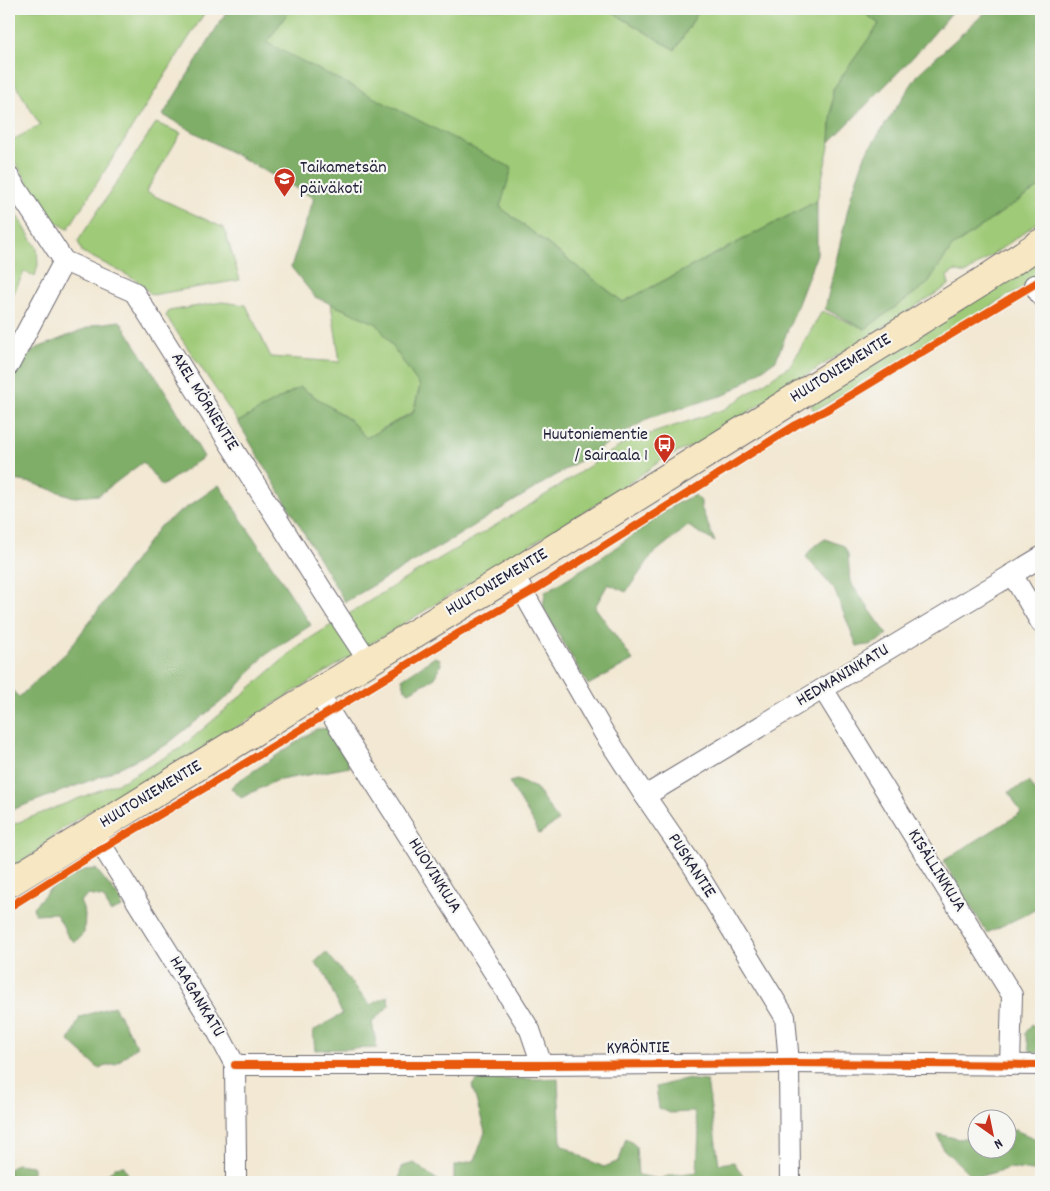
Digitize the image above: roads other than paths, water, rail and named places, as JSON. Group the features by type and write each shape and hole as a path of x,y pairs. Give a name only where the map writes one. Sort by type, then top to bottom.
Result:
{"main road":[{"name":"HUUTONIEMENTIE","path":"983,280 1041,230"},
{"name":"HUUTONIEMENTIE","path":"9,883 513,574 1041,243"}],"street":[{"path":"9,177 64,261 9,364"},
{"name":"AXEL MÖRNENTIE","path":"64,261 134,292 369,662"},
{"name":"HEDMANINKATU","path":"645,796 1041,556"},
{"name":"PUSKANTIE","path":"513,574 604,733 692,866 785,1017 789,1062 790,1182"},
{"path":"1012,574 1041,623"},
{"name":"KISÄLLINKUJA","path":"823,688 1012,995 1010,1065"},
{"name":"HUOVINKUJA","path":"318,692 530,1030 542,1065"},
{"name":"HAAGANKATU","path":"92,831 216,1029 235,1065 236,1182"},
{"name":"KYRÖNTIE","path":"235,1065 542,1065 789,1062 1041,1065"}],"place":[{"name":"Taikametsän päiväkoti","path":"284,197"},
{"name":"Huutoniementie / Sairaala 1","path":"664,464"}]}
